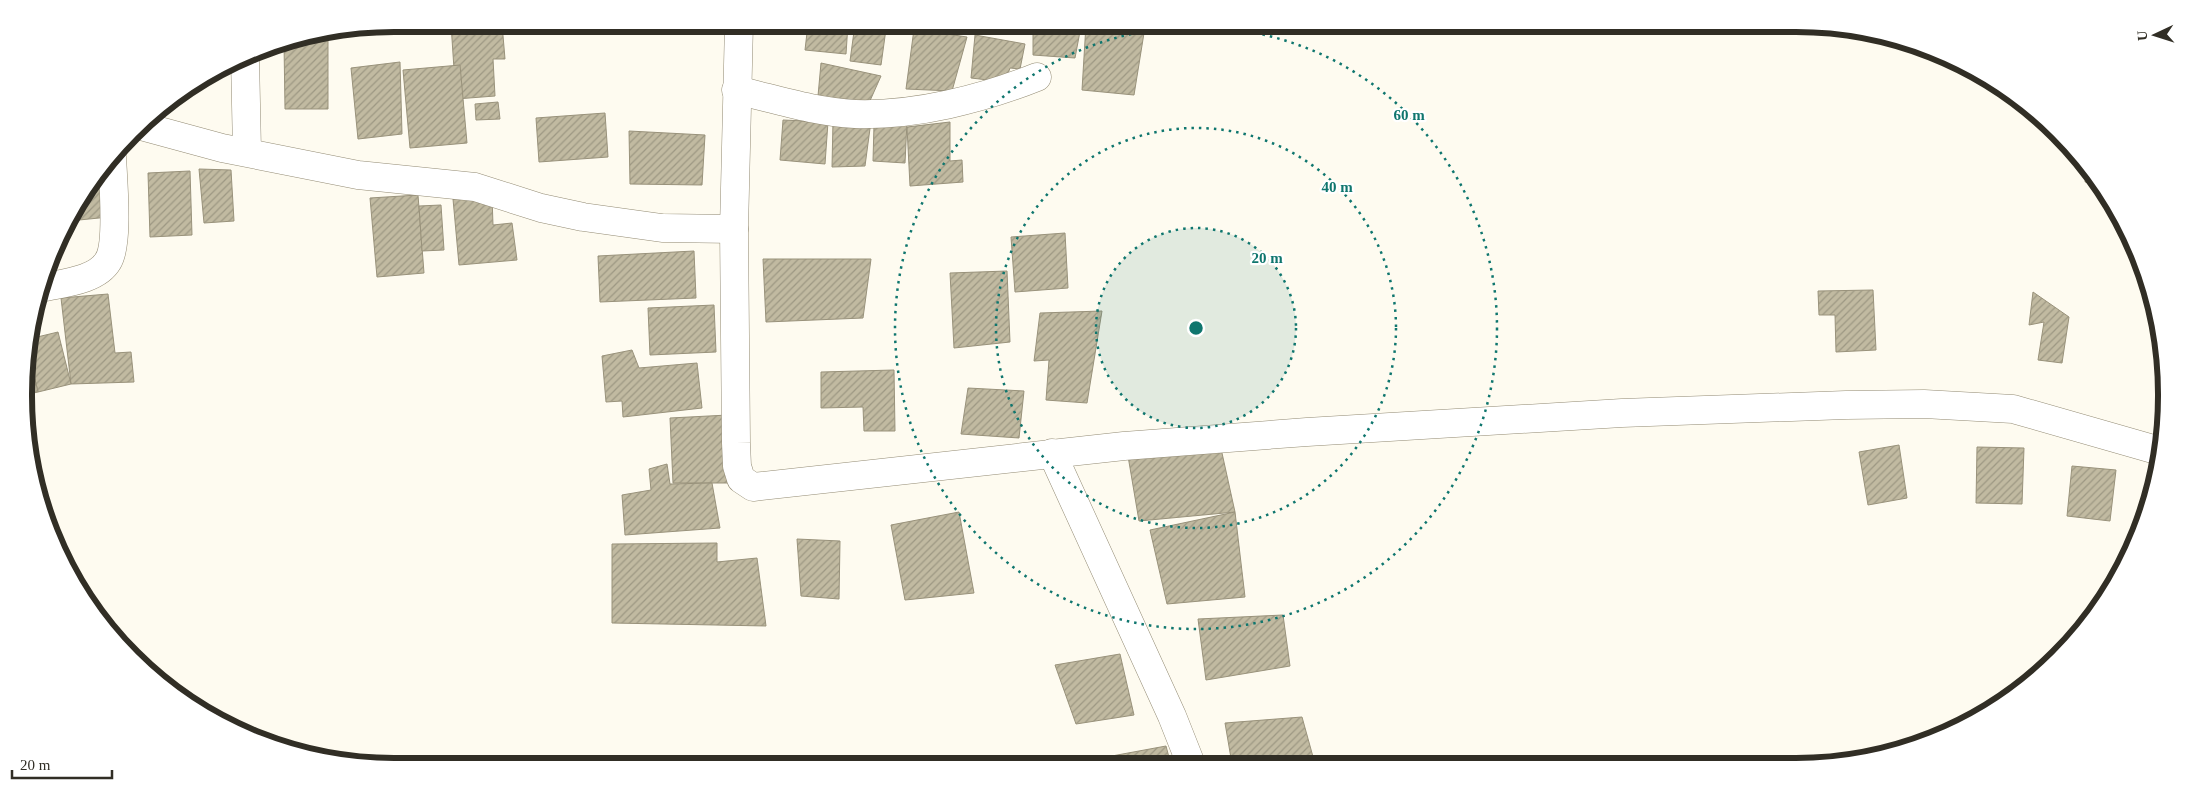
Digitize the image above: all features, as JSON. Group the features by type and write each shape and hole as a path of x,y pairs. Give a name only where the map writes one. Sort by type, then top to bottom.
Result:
{"street":[{"path":"739,32 734,229 736,443 737,466 741,479 744,483 753,487 1052,454 1307,432 1622,413 1917,404 2013,408 2153,448"},
{"path":"245,65 247,151"},
{"path":"736,90 830,111 871,113 915,109 961,101 1011,87 1037,77"},
{"path":"150,128 222,148 247,151 367,176 476,187 541,208 583,217 662,228 734,229"},
{"path":"50,286 94,273 108,261 113,243 112,168"},
{"path":"1052,454 1172,716 1189,758"}],"building":[{"path":"452,32 503,32 505,59 493,59 495,96 456,99"},
{"path":"807,32 847,32 846,54 805,50"},
{"path":"854,32 886,32 881,65 850,61"},
{"path":"914,32 934,32 967,37 952,91 906,89"},
{"path":"1033,32 1080,32 1075,58 1033,55"},
{"path":"1086,32 1144,33 1134,95 1082,90"},
{"path":"975,35 1025,44 1020,69 1010,68 1005,82 971,78"},
{"path":"328,38 328,109 285,109 284,50"},
{"path":"400,62 402,134 358,139 351,68"},
{"path":"821,63 881,76 869,103 818,96"},
{"path":"460,65 467,143 410,148 403,70"},
{"path":"498,102 500,119 476,120 475,104"},
{"path":"605,113 608,157 539,162 536,118"},
{"path":"783,120 828,122 825,164 780,160"},
{"path":"833,121 871,121 865,166 832,167"},
{"path":"907,122 905,163 873,161 874,125"},
{"path":"950,122 950,161 962,160 963,182 910,186 907,127"},
{"path":"629,131 705,135 702,185 630,184"},
{"path":"199,169 231,170 234,221 204,223"},
{"path":"190,171 192,235 150,237 148,173"},
{"path":"102,181 109,217 78,220"},
{"path":"418,195 424,273 377,277 370,198"},
{"path":"492,197 493,225 512,223 517,260 459,265 453,199"},
{"path":"441,205 444,250 422,251 419,206"},
{"path":"1065,233 1068,288 1015,292 1011,237"},
{"path":"694,251 696,298 600,302 598,256"},
{"path":"763,259 871,259 863,318 766,322"},
{"path":"1007,271 1010,342 954,348 950,273"},
{"path":"1873,290 1876,350 1836,352 1835,315 1819,315 1818,291"},
{"path":"2033,292 2069,317 2062,363 2038,360 2044,322 2029,325"},
{"path":"108,294 115,353 131,352 134,382 71,384 61,298"},
{"path":"714,305 716,352 650,355 648,308"},
{"path":"1102,311 1087,403 1046,400 1049,360 1034,361 1040,313"},
{"path":"58,332 71,384 38,392 33,371 37,337"},
{"path":"632,350 639,368 697,363 702,408 623,417 622,401 606,402 602,356"},
{"path":"894,370 895,431 864,431 863,407 821,408 821,372"},
{"path":"33,371 38,392 32,393"},
{"path":"968,388 1024,391 1019,438 961,434"},
{"path":"728,415 728,483 673,483 670,418"},
{"path":"1220,444 1235,512 1139,521 1128,456"},
{"path":"1899,445 1907,498 1868,505 1859,452"},
{"path":"1977,447 2024,448 2022,504 1976,503"},
{"path":"667,464 670,484 712,483 720,528 625,535 622,495 651,490 649,469"},
{"path":"2072,466 2116,470 2110,521 2067,516"},
{"path":"959,512 974,593 905,600 891,525"},
{"path":"1235,512 1245,597 1167,604 1150,530"},
{"path":"797,539 840,541 839,599 801,596"},
{"path":"717,543 717,562 757,558 766,626 612,623 612,544"},
{"path":"1283,615 1290,666 1206,680 1198,619"},
{"path":"1120,654 1134,715 1076,724 1055,665"},
{"path":"1302,717 1313,758 1231,758 1225,723"},
{"path":"1166,746 1169,758 1101,758"}]}
